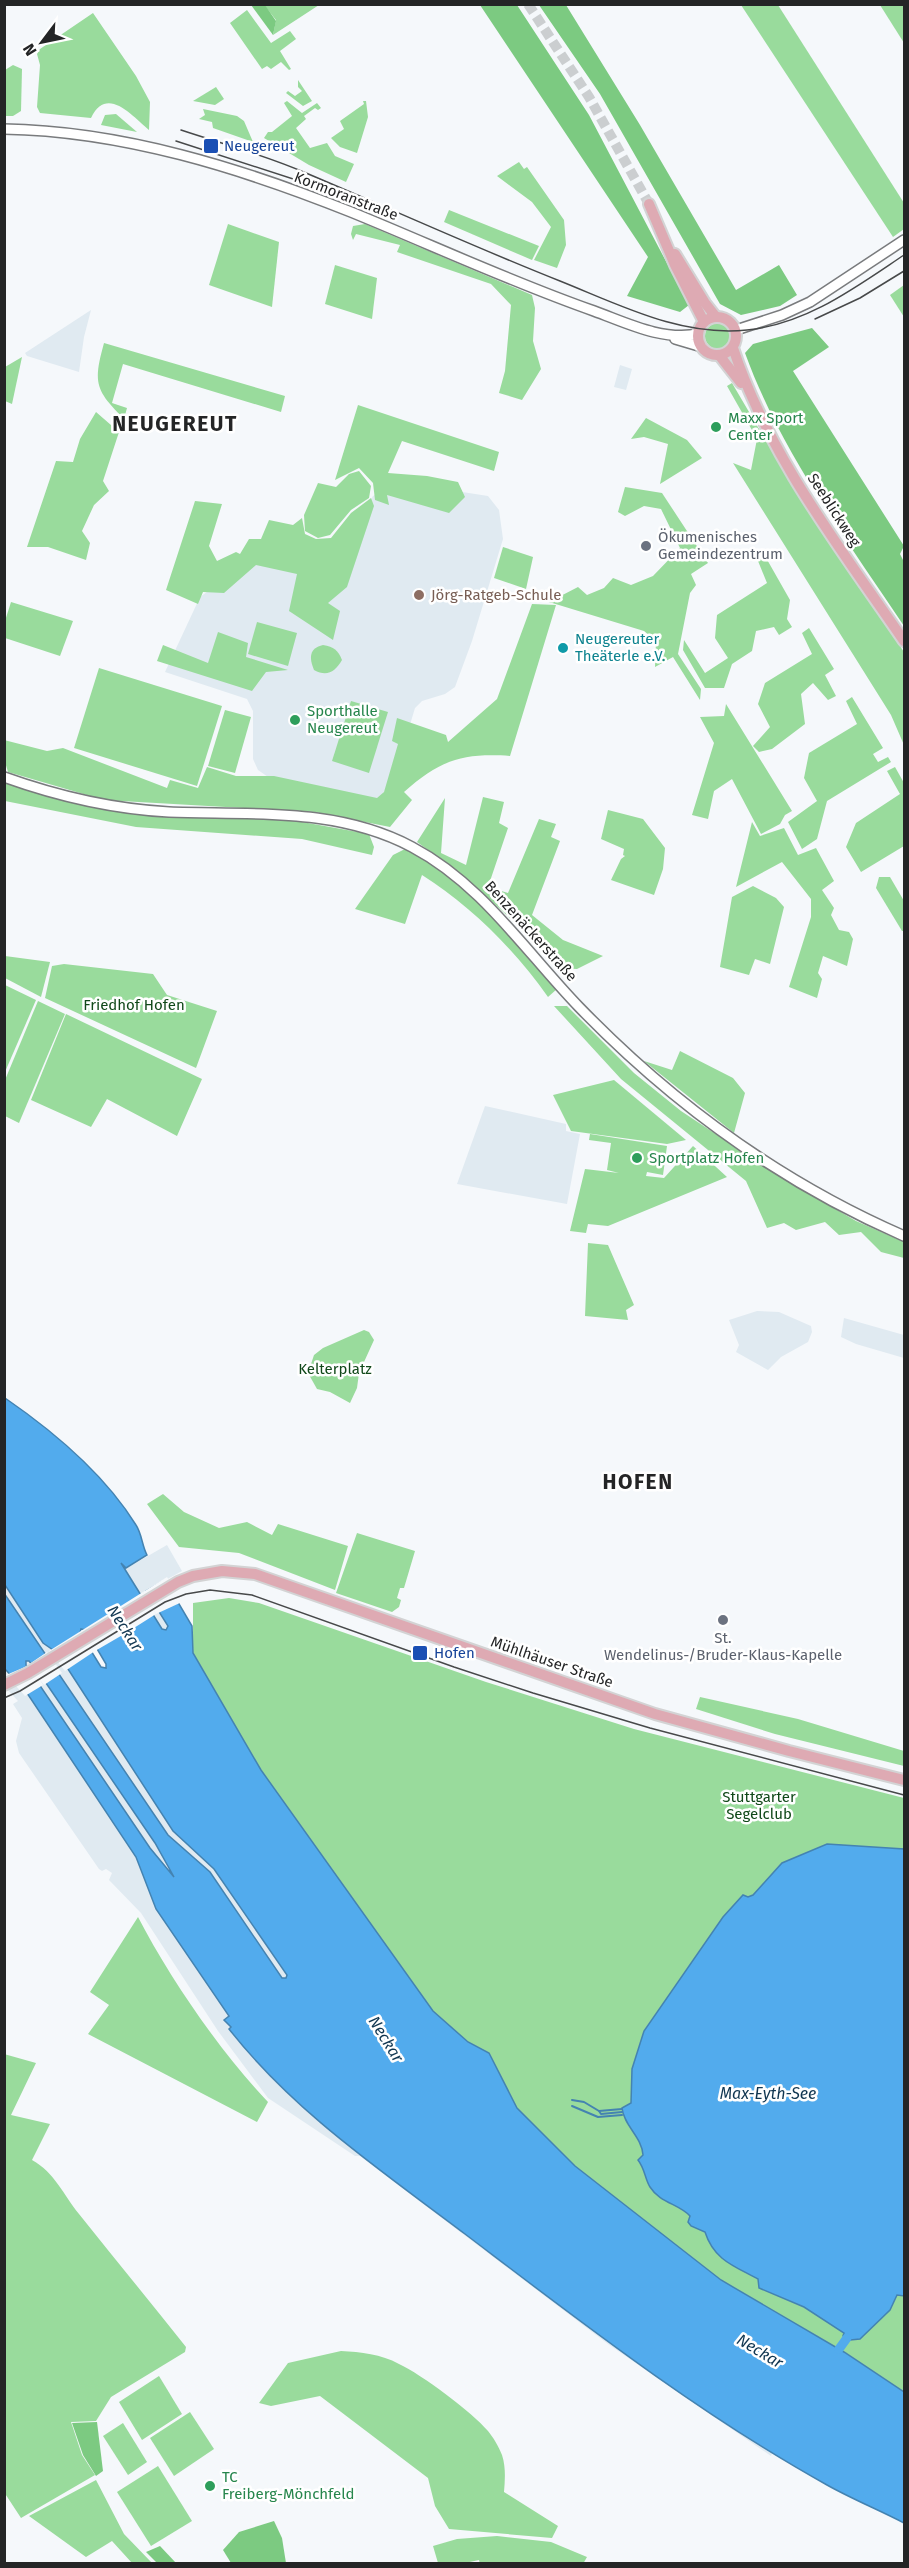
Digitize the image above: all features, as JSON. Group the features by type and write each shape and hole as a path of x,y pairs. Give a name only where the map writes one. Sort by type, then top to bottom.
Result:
{"main road":[{"path":"649,204 675,265 704,322"},
{"path":"667,242 716,316"},
{"path":"716,316 731,322 736,330 737,337 733,348 719,355 712,355 702,347 698,334 704,322 716,316"},
{"name":"Seeblickweg","path":"733,348 747,390"},
{"name":"Seeblickweg","path":"719,355 747,390 816,512 904,641"},
{"name":"Mühlhäuser Straße","path":"6,1683 28,1673 159,1592 193,1576 222,1571 255,1574 655,1714 904,1780"}],"street":[{"name":"Kormoranstraße","path":"4,129 97,137 169,152 227,168 332,205 574,304 702,347"},
{"path":"736,330 782,315 810,302 904,240"},
{"name":"Kormoranstraße","path":"665,335 683,337 698,334"},
{"name":"Benzenäckerstraße","path":"4,777 47,792 102,804 166,812 299,816 330,820 374,830 411,846 442,865 487,902 580,1008 656,1081 702,1119 758,1158 810,1190 854,1214 904,1236"}],"shaded area":[{"path":"91,310 79,372 27,356 25,353"},
{"path":"620,365 632,369 626,390 614,387"},
{"path":"398,482 488,496 499,510 503,539 472,641 455,687 445,694 422,701 415,708 394,778 376,803 284,788 258,770 253,759 253,711 247,699 165,672 200,597 260,553 345,554 365,508 373,496"},
{"path":"485,1106 566,1124 566,1131 580,1134 567,1204 457,1184"},
{"path":"757,1311 779,1312 811,1326 812,1332 808,1342 781,1357 768,1370 736,1352 739,1345 729,1320"},
{"path":"844,1318 904,1335 904,1358 856,1344 841,1337"},
{"path":"167,1545 182,1571 146,1591 168,1626 167,1630 162,1629 121,1563 127,1568"},
{"path":"4,1585 43,1643 53,1650 68,1669 173,1831 214,1869 287,1975 786,2409 771,2456 608,2344 360,2156 355,2156 268,2098 218,2031 141,1913 109,1880 112,1873 106,1869 102,1871 99,1869 19,1753 16,1741 22,1718 13,1704 18,1701 5,1687"}],"green space":[{"path":"251,5 265,5 276,21 273,35"},
{"path":"261,5 319,5 273,35 276,20 265,6"},
{"path":"480,5 517,5 589,115 689,305 680,312 627,296 648,257"},
{"path":"539,5 566,5 640,125 736,290 779,265 797,295 780,306 741,315 720,304 600,94"},
{"path":"741,5 778,5 904,203 904,229 893,237"},
{"path":"880,5 904,5 904,43"},
{"path":"247,10 271,43 290,31 296,39 280,51 291,69 289,70 281,62 271,69 267,66 262,69 230,23"},
{"path":"93,13 136,76 150,102 149,130 120,106 112,104 104,104 97,108 91,118 40,113 37,107 40,65 37,54 40,49"},
{"path":"13,65 22,69 21,111 13,116 5,116 5,70"},
{"path":"298,80 312,101 303,106 286,93 288,91 295,96 302,91 298,87"},
{"path":"216,87 224,99 215,105 193,101"},
{"path":"287,101 302,113 317,103 321,108 318,110 315,108 304,116 306,119 296,128 310,148 327,143 335,156 354,164 346,182 309,165 264,138 268,132 272,132 292,116 284,103"},
{"path":"363,101 366,101 368,117 357,153 340,147 331,138 344,129 340,121 364,104"},
{"path":"203,109 237,116 244,121 253,142 213,128 212,122 199,119 205,115"},
{"path":"116,114 137,132 101,125 105,115"},
{"path":"519,162 524,169 527,167 564,220 566,245 557,268 534,260 551,227 532,202 497,176"},
{"path":"449,210 539,246 532,260 444,222"},
{"path":"228,224 279,242 272,307 209,285"},
{"path":"365,224 532,295 535,308 533,341 541,369 522,400 499,393 505,371 511,305 491,284 397,252 400,245 356,234 353,240 351,234 353,226"},
{"path":"335,265 377,278 372,319 325,304"},
{"path":"904,285 904,317 890,295"},
{"path":"718,323 728,326 731,336 728,346 718,349 708,346 705,336 708,326"},
{"path":"812,328 829,347 793,371 904,546 900,554 904,562 904,626 796,460 760,390 745,353 753,344"},
{"path":"104,343 285,396 281,412 123,364 112,403 127,408 124,419 107,401 99,385 98,368"},
{"path":"22,357 12,404 5,401 5,367"},
{"path":"732,383 793,487 904,652 904,745 891,715 733,463 751,470 757,439 727,386"},
{"path":"358,405 499,452 494,471 402,441 388,473 427,476 458,482 465,497 449,513 387,495 389,505 375,500 373,483 359,468 335,480"},
{"path":"96,412 119,432 103,481 109,491 94,505 82,531 90,543 86,560 48,547 27,547 56,461 73,462 80,439"},
{"path":"646,418 687,440 702,458 660,484 668,444 644,437 631,439"},
{"path":"359,471 371,486 369,498 351,510 330,535 318,538 305,531 304,515 318,483 336,487 349,474"},
{"path":"625,487 662,493 708,563 691,574 696,585 690,593 678,654 701,689 700,700 673,657 655,667 656,641 644,631 549,602 578,587 587,595 604,588 613,578 631,585 653,576 680,548 661,509 644,506 625,516 618,512"},
{"path":"371,498 374,506 347,587 328,603 340,611 333,640 289,611 297,574 256,565 224,593 203,592 198,604 166,590 195,501 222,504 209,546 217,561 236,552 240,554 249,539 261,539 269,520 293,525 302,518 305,534 316,539 331,538 351,513"},
{"path":"503,547 533,557 526,589 494,578"},
{"path":"765,556 790,600 787,619 792,627 779,635 774,627 756,631 752,651 732,664 724,688 705,688 683,650 684,640 705,673 728,658 715,638 717,615 767,583 758,561"},
{"path":"11,602 73,621 60,656 5,638 5,621"},
{"path":"532,604 556,605 510,756 465,758 452,761 429,772 404,792 412,800 390,827 315,812 104,800 8,772 4,740 47,751 63,748 167,788 170,780 198,788 207,767 236,776 274,776 377,798 384,792 398,744 392,741 397,718 446,735 448,742 497,699"},
{"path":"257,622 297,633 288,666 248,654"},
{"path":"809,628 834,669 825,675 836,696 828,700 813,683 801,694 805,724 772,749 759,752 753,746 770,727 758,704 765,683 812,654 802,633"},
{"path":"218,632 248,643 246,657 288,670 266,672 252,691 157,661 163,645 208,663"},
{"path":"323,645 335,650 342,660 336,668 327,673 314,670 311,661 311,654 315,648"},
{"path":"99,668 222,706 197,786 74,748"},
{"path":"852,697 883,748 873,754 878,762 888,757 891,762 827,801 817,839 802,849 788,822 817,801 804,778 809,753 857,724 846,701"},
{"path":"351,701 388,712 369,773 332,761"},
{"path":"726,704 792,811 785,815 780,824 761,834 732,779 714,791 708,819 692,815 714,743 700,717 724,716"},
{"path":"225,710 251,717 235,773 208,766"},
{"path":"895,767 904,783 904,846 861,872 846,847 856,823 900,794 887,771"},
{"path":"4,781 106,809 155,814 280,818 369,834 374,847 372,855 302,839 136,827 5,801"},
{"path":"483,797 504,802 499,823 508,828 488,887 508,893 539,819 556,824 551,837 560,841 532,915 563,940 603,956 577,969 557,968 491,900 417,842 445,798 441,853 466,865"},
{"path":"608,810 643,819 665,848 663,869 654,895 611,880 621,859 625,856 623,855 624,849 601,839"},
{"path":"752,822 760,836 784,828 798,855 816,848 834,881 822,890 834,908 831,915 839,930 849,932 853,939 847,966 823,956 818,973 822,979 817,998 789,987 811,917 811,899 782,862 736,887"},
{"path":"405,849 439,866 487,906 557,989 548,997 521,962 491,930 457,900 422,875 405,924 355,909 393,855"},
{"path":"879,877 890,877 904,901 904,931 876,888"},
{"path":"753,886 776,898 784,907 770,964 755,959 749,975 720,967 732,897"},
{"path":"5,956 50,962 41,997 5,978"},
{"name":"Friedhof Hofen","path":"64,964 153,974 167,995 217,1011 196,1068 45,998 52,966"},
{"path":"5,985 36,1000 4,1072"},
{"path":"38,1001 65,1014 19,1123 5,1116 5,1080"},
{"path":"554,1006 567,1006 634,1073 681,1111 779,1176 856,1221 904,1242 904,1258 881,1252 861,1232 839,1235 825,1222 796,1230 784,1223 767,1228 746,1181 621,1079"},
{"path":"66,1014 202,1079 177,1136 107,1099 91,1127 31,1100"},
{"path":"680,1051 733,1078 745,1093 734,1133 644,1061 672,1070"},
{"path":"614,1080 686,1140 667,1144 571,1131 553,1095"},
{"path":"590,1134 667,1146 663,1175 647,1172 646,1176 664,1178 693,1146 727,1177 608,1226 588,1224 586,1233 570,1231 585,1169 619,1173 607,1170 611,1143 589,1140"},
{"path":"588,1243 608,1245 634,1305 626,1310 628,1320 585,1316"},
{"name":"Kelterplatz","path":"364,1330 369,1332 374,1340 359,1373 357,1388 350,1403 330,1392 317,1389 308,1373 314,1355 323,1348"},
{"path":"163,1494 184,1512 219,1528 247,1522 272,1535 278,1524 348,1546 335,1590 239,1553 179,1547 147,1504"},
{"path":"357,1533 415,1551 404,1588 400,1588 397,1598 401,1600 399,1607 392,1612 336,1593"},
{"name":"Stuttgarter Segelclub","path":"229,1598 259,1603 486,1682 634,1729 904,1798 904,2392 844,2352 721,2280 575,2166 517,2108 489,2053 468,2042 433,2011 261,1770 193,1653 193,1603"},
{"path":"700,1697 798,1719 904,1751 904,1766 775,1734 696,1709"},
{"path":"138,1917 197,2014 232,2061 268,2102 257,2122 88,2034 109,2005 90,1992"},
{"path":"4,2054 36,2063 11,2115 50,2124 32,2160 53,2178 79,2214 186,2347 185,2352 111,2397 96,2421 71,2422 82,2455 95,2475 21,2518 4,2492"},
{"path":"341,2351 371,2354 409,2369 471,2414 488,2431 501,2452 505,2469 504,2492 558,2526 552,2538 449,2529 435,2506 428,2478 320,2396 271,2406 259,2403 288,2363"},
{"path":"159,2376 182,2414 142,2440 119,2402"},
{"path":"190,2412 214,2449 174,2476 150,2438"},
{"path":"97,2422 103,2471 96,2476 83,2455 72,2423"},
{"path":"123,2423 147,2462 128,2475 103,2436"},
{"path":"158,2466 192,2521 151,2546 117,2492"},
{"path":"96,2480 124,2534 152,2563 132,2563 112,2541 86,2557 29,2516"},
{"path":"274,2521 282,2538 286,2563 231,2563 223,2550 239,2532"},
{"path":"497,2536 551,2542 587,2557 583,2564 480,2564 479,2560 465,2563 438,2563 433,2546 457,2539"},
{"path":"160,2546 176,2563 157,2563 146,2552"}],"water":[{"name":"Neckar","path":"5,1398 77,1455 123,1507 138,1529 147,1555 126,1568 121,1563 162,1629 166,1630 168,1626 146,1591 165,1580 192,1626 193,1653 261,1770 433,2011 468,2042 489,2053 517,2108 575,2166 721,2280 844,2352 904,2392 904,2523 836,2490 779,2457 642,2366 340,2139 310,2114 254,2059 229,2029 231,2027 224,2020 229,2016 156,1909 136,1857 27,1693 5,1669 4,1593 168,1835 210,1872 282,1978 286,1978 287,1975 214,1869 173,1831 68,1669 53,1650 43,1643 5,1585","holes":["117,1612 138,1645 137,1650 132,1649 111,1615","81,1629 86,1630 106,1664 106,1668 101,1667 80,1633","26,1661 29,1661 46,1683 155,1843 174,1877 150,1848 26,1665"]},
{"name":"Max-Eyth-See","path":"827,1844 904,1849 904,2296 897,2295 890,2310 860,2339 850,2340 843,2336 844,2333 804,2307 759,2288 758,2279 719,2256 705,2232 691,2226 688,2222 690,2216 686,2212 654,2192 638,2160 643,2155 642,2149 622,2108 631,2103 632,2069 644,2031 723,1917 743,1895 748,1897 753,1895 782,1863"}],"pier":[{"path":"167,1577 182,1602 156,1614 143,1592"},
{"path":"143,1592 156,1614 65,1671 49,1651"},
{"path":"47,1652 62,1673 44,1685 40,1680 43,1685 25,1696 6,1675 25,1667"}],"waterway":[{"path":"572,2100 584,2102 599,2111 622,2109"},
{"path":"572,2106 598,2117 622,2115"},
{"path":"599,2111 601,2114 622,2112"},
{"path":"839,2349 847,2338"}],"tunnel":[{"path":"528,4 589,97 649,204"}],"tram line":[{"path":"181,130 291,167 628,309 698,329 747,330 790,320 830,302 904,255"},
{"path":"176,141 324,189"},
{"path":"815,319 860,298 904,271"},
{"path":"4,1698 20,1691 165,1602 186,1594 210,1590 252,1595 454,1667 650,1728 904,1795"}],"place":[{"name":"Neugereut","path":"211,146"},
{"name":"Maxx Sport Center","path":"716,427"},
{"name":"Ökumenisches Gemeindezentrum","path":"646,546"},
{"name":"Jörg-Ratgeb-Schule","path":"419,595"},
{"name":"Neugereuter Theäterle e.V.","path":"563,648"},
{"name":"Sporthalle Neugereut","path":"295,720"},
{"name":"Sportplatz Hofen","path":"637,1158"},
{"name":"St. Wendelinus-/Bruder-Klaus-Kapelle","path":"723,1620"},
{"name":"Hofen","path":"420,1653"},
{"name":"TC Freiberg-Mönchfeld","path":"210,2486"}],"district":[{"name":"NEUGEREUT","path":"175,424"},
{"name":"HOFEN","path":"638,1482"}]}
